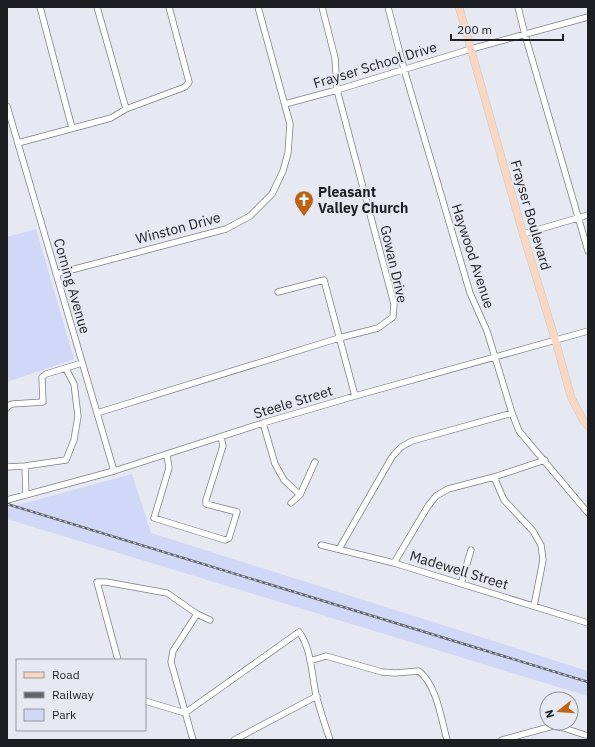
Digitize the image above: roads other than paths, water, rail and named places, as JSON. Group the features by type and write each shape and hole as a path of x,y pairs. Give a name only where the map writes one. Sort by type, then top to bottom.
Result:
{"main road":[{"name":"Frayser Boulevard","path":"459,7 571,397 582,420 588,426"}],"street":[{"path":"40,7 72,128"},
{"path":"97,7 126,109"},
{"path":"18,143 111,118 126,109 185,87 190,82 170,7"},
{"name":"Winston Drive","path":"56,274 226,229 250,216 272,194 284,172 288,153 290,124 258,7"},
{"name":"Gowan Drive","path":"97,413 339,338 378,328 393,317 394,304 337,90 335,58 322,7"},
{"name":"Haywood Avenue","path":"388,7 404,69 470,293 487,330 512,413 519,431 545,460 588,513"},
{"path":"518,7 588,251"},
{"name":"Frayser School Drive","path":"285,104 337,90 471,49 588,17"},
{"name":"Corning Avenue","path":"7,106 114,472"},
{"path":"523,234 588,215"},
{"path":"278,292 324,280 355,396"},
{"name":"Steele Street","path":"7,500 114,472 263,423 588,331"},
{"path":"7,408 12,404 42,402 42,377 46,374 82,364"},
{"path":"7,467 66,460 74,440 78,416 74,384 66,369"},
{"path":"339,549 392,457 401,447 412,441 512,413"},
{"path":"263,423 275,464 284,480 300,495"},
{"path":"167,454 169,468 154,518 224,540 229,538 237,512 206,504 223,446 221,437"},
{"path":"394,563 428,506 436,496 448,489 494,477 545,460"},
{"path":"292,503 300,495 315,462"},
{"path":"25,466 26,495"},
{"path":"494,477 504,500 533,531 541,545 543,560 534,606"},
{"name":"Madewell Street","path":"322,545 394,563 588,622"},
{"path":"461,584 471,550"},
{"path":"118,659 97,582 106,582 167,593 197,614 210,620"},
{"path":"192,740 171,662 173,651 197,614"},
{"path":"185,713 299,632 304,638 310,661 316,696 330,740"},
{"path":"310,661 326,656 382,672 395,673 419,671 426,676 432,686 447,740"},
{"path":"234,740 316,696"},
{"path":"146,701 185,713"},
{"path":"502,740 553,726 588,736"},
{"path":"532,733 534,740"}],"railway":[{"path":"7,504 588,682"}],"place":[{"name":"Pleasant Valley Church","path":"304,217"}]}
